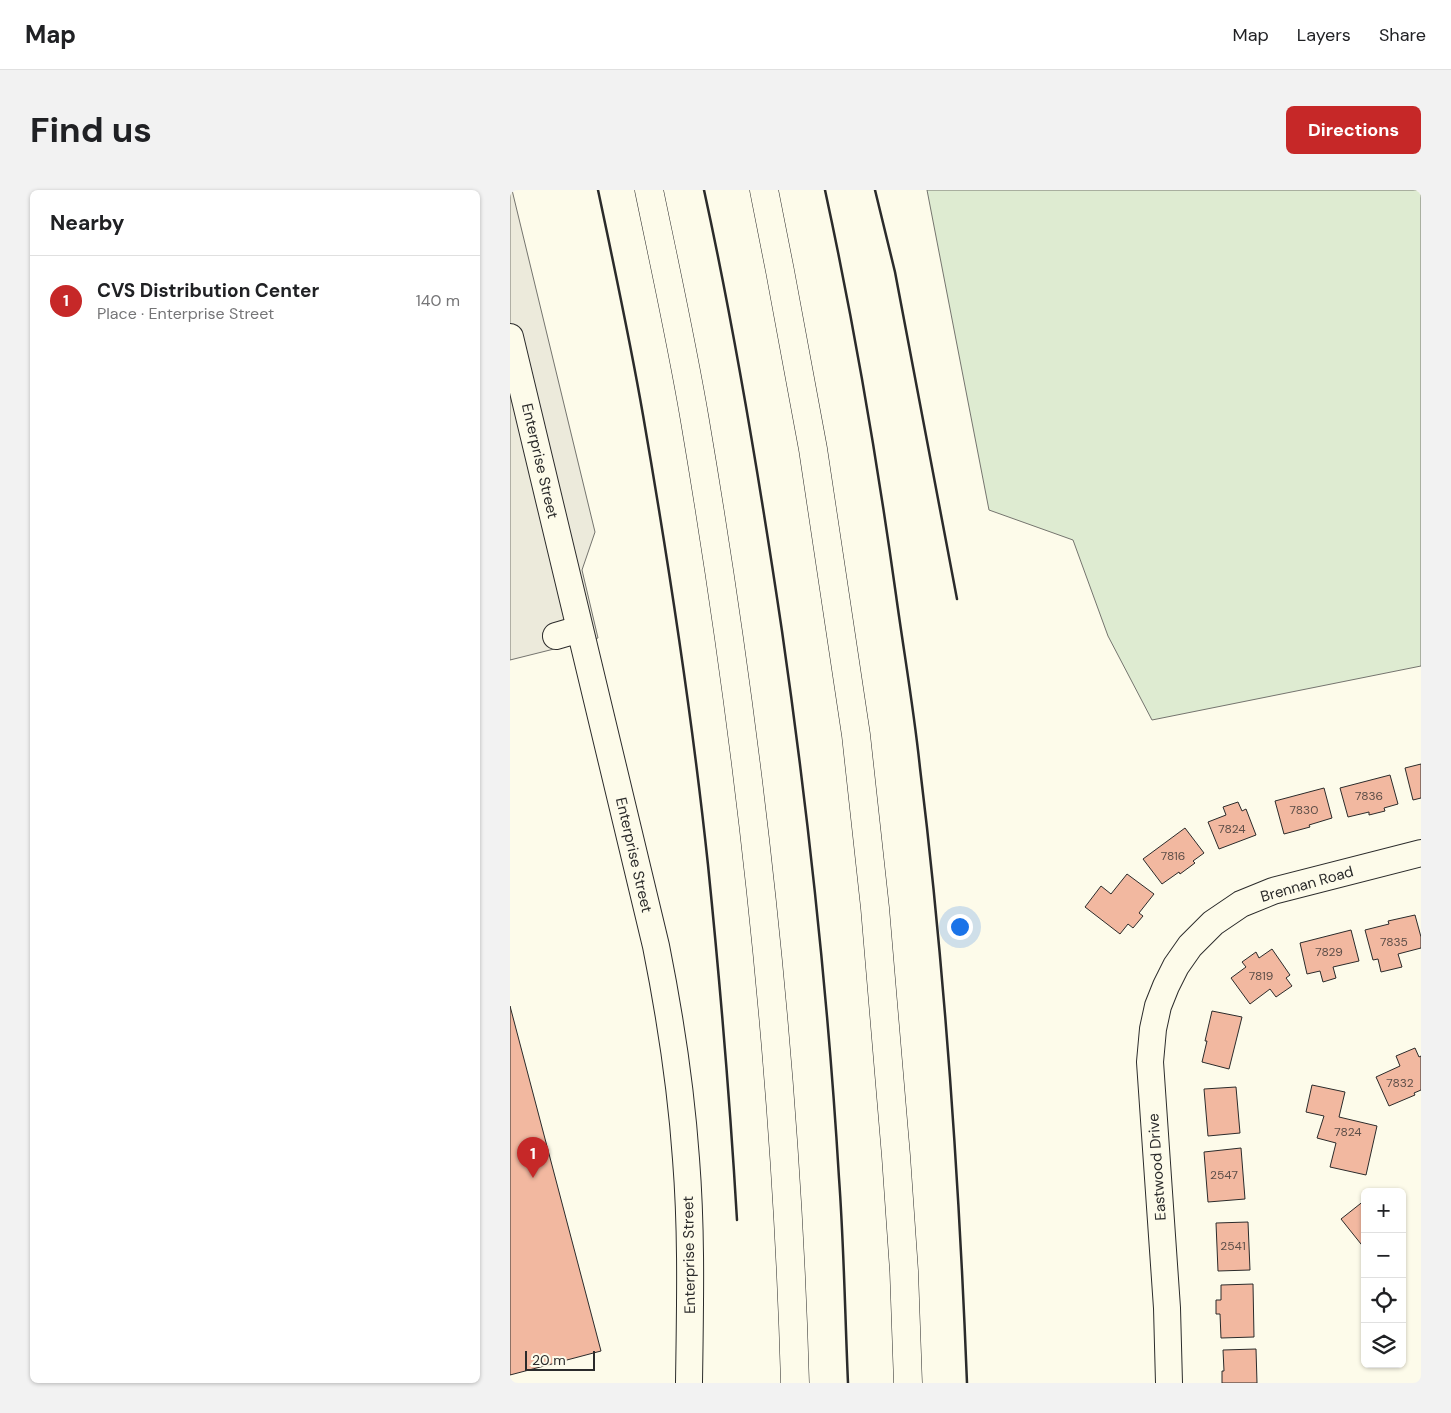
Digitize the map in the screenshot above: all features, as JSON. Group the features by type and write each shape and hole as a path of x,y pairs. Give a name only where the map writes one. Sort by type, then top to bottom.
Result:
{"highway":[{"path":"649,190 695,419 732,654 758,859 779,1080 794,1335 795,1383"},
{"path":"764,190 813,449 856,735 875,908 895,1137 904,1271 908,1383"}],"street":[{"name":"Enterprise Street","path":"510,337 568,633 656,946 668,1010 684,1128 689,1203 689,1383"},
{"name":"Brennan Road","path":"1183,957 1190,946 1213,923 1251,899 1273,891 1421,853"},
{"name":"Eastwood Drive","path":"1169,1383 1167,1308 1150,1057 1158,1006 1176,966 1183,957"}],"green space":[{"path":"927,190 1421,190 1421,666 1152,720 1108,636 1073,540 989,510"}],"shaded area":[{"path":"510,190 512,190 595,532 582,570 598,638 510,660"}],"building":[{"path":"1421,764 1421,798 1413,800 1405,768"},
{"path":"1390,775 1398,804 1384,808 1385,811 1369,815 1369,812 1348,817 1340,788"},
{"path":"1324,788 1332,818 1309,825 1310,827 1284,834 1275,801"},
{"path":"1238,802 1242,811 1246,809 1256,835 1219,849 1208,822 1226,815 1223,807"},
{"path":"1185,828 1204,853 1193,861 1195,863 1162,884 1143,859"},
{"path":"1127,874 1154,894 1139,913 1143,916 1133,928 1128,924 1120,934 1085,907 1101,886 1111,894"},
{"path":"1415,915 1421,937 1421,948 1398,954 1402,967 1381,972 1378,959 1373,960 1365,930 1389,924 1388,921"},
{"path":"1351,930 1359,961 1333,967 1336,978 1323,982 1320,971 1307,974 1300,943"},
{"path":"1272,949 1290,975 1286,978 1292,986 1276,997 1270,989 1250,1004 1231,978 1246,967 1242,962 1256,952 1259,958"},
{"path":"510,1006 601,1351 510,1375"},
{"path":"1212,1011 1242,1017 1229,1069 1202,1062"},
{"path":"1415,1048 1419,1057 1421,1056 1421,1090 1414,1093 1415,1095 1389,1106 1376,1077 1400,1066 1396,1056"},
{"path":"1312,1085 1345,1092 1339,1117 1377,1126 1366,1175 1330,1167 1336,1143 1317,1138 1324,1116 1306,1112"},
{"path":"1236,1087 1240,1133 1208,1136 1204,1089"},
{"path":"1241,1148 1245,1199 1208,1202 1204,1152"},
{"path":"1361,1203 1361,1244 1341,1219"},
{"path":"1248,1222 1250,1270 1218,1271 1216,1223"},
{"path":"1253,1284 1254,1337 1221,1338 1220,1314 1216,1314 1216,1300 1221,1300 1221,1285"},
{"path":"1256,1349 1257,1383 1222,1383 1222,1371 1224,1371 1223,1350"}],"wall":[{"path":"598,190 643,415 671,584 687,696 702,809 717,954 737,1220"},
{"path":"704,190 727,300 756,465 782,631 800,767 829,1041 842,1229 848,1383"},
{"path":"825,190 846,291 873,442 918,746 937,921 950,1075 967,1383"},
{"path":"875,190 895,272 957,599"}],"place":[{"name":"CVS Distribution Center","path":"533,1178"}]}
